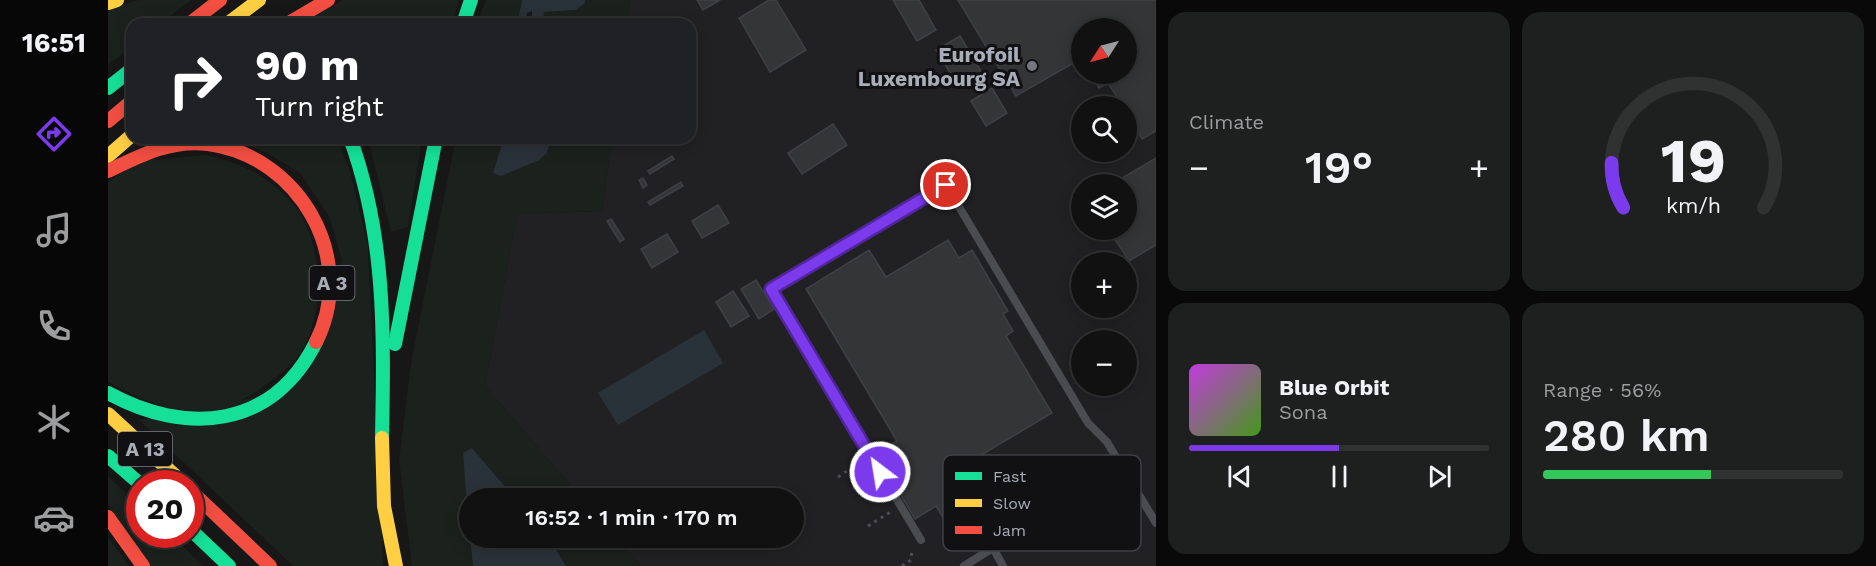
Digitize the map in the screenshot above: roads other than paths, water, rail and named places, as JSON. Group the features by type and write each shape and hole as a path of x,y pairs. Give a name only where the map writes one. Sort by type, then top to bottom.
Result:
{"highway":[{"path":"108,3 117,0"},
{"path":"197,18 220,0"},
{"path":"250,18 328,0"},
{"path":"465,18 471,0"},
{"path":"108,88 126,74"},
{"path":"108,122 126,106"},
{"path":"108,156 126,140"},
{"name":"A 3","path":"108,171 161,147 195,144 226,147 260,162 289,183 312,212 323,232 331,258 333,292 328,321 317,347 305,364 274,395 246,410 208,420 174,420 135,409 108,393"},
{"name":"A 3","path":"352,144 368,193 379,253 382,298 383,405 380,441 383,496 396,566"},
{"name":"A 3","path":"383,405 435,144"},
{"name":"A 13","path":"108,414 169,470"},
{"name":"A 13","path":"108,456 126,472"},
{"name":"A 13","path":"204,503 270,566"},
{"path":"108,517 142,566"},
{"path":"204,542 229,566"}],"lane":[{"path":"921,540 771,289 946,185 1089,423 1107,442 1115,455"},
{"path":"1141,498 1156,523"},
{"path":"964,566 988,551"},
{"path":"995,551 1003,566"}],"place":[{"name":"Eurofoil Luxembourg SA","path":"1032,66"}]}
